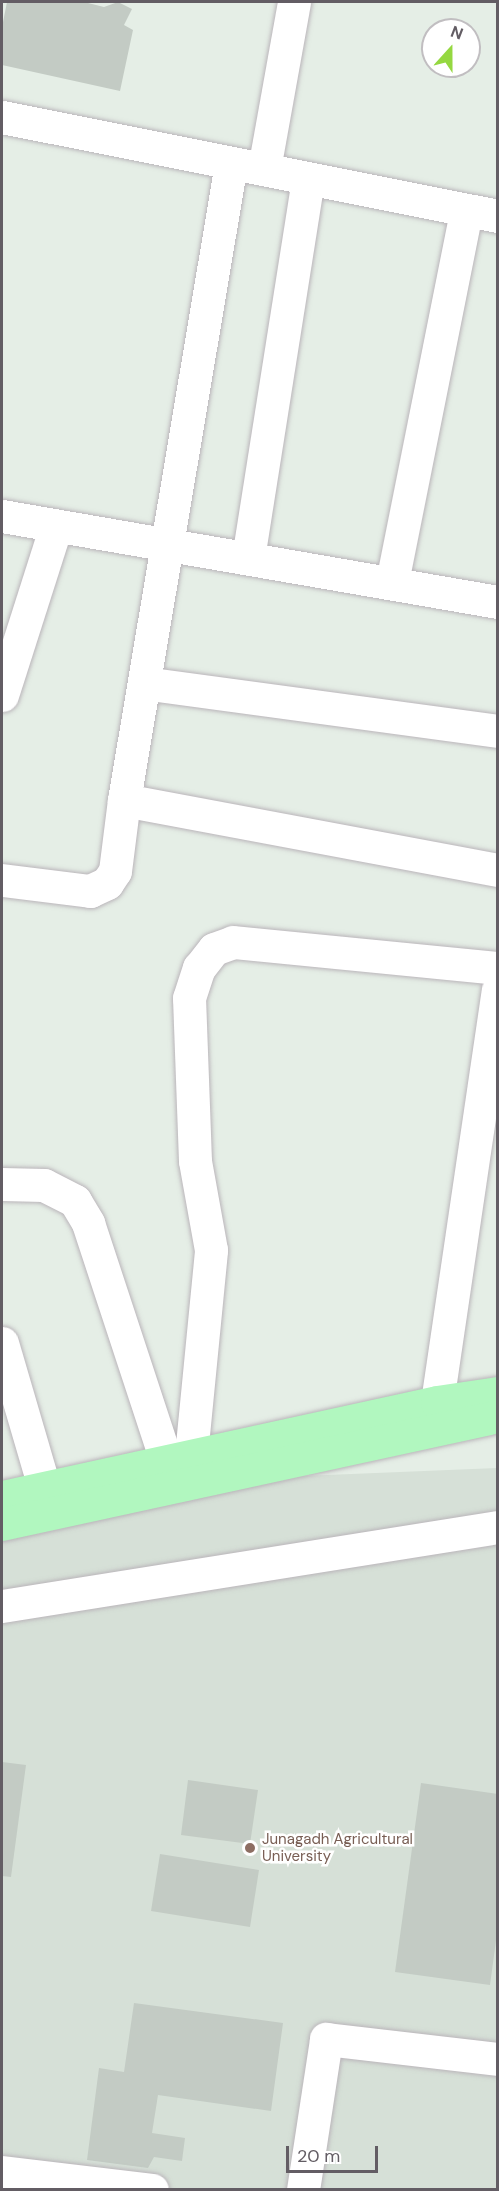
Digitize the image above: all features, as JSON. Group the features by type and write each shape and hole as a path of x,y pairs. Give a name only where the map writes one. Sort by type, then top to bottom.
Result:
{"main road":[{"path":"2,1497 437,1402 498,1394"},
{"path":"2,1524 498,1416"}],"street":[{"path":"264,169 294,2"},
{"path":"2,117 498,216"},
{"path":"2,880 90,891 107,883 115,871 124,800 231,164"},
{"path":"248,558 308,179"},
{"path":"392,582 466,211"},
{"path":"2,516 498,602"},
{"path":"2,695 56,526"},
{"path":"144,683 498,731"},
{"path":"124,800 498,870"},
{"path":"178,1458 211,1250 195,1161 189,998 199,968 214,949 233,942 498,968"},
{"path":"437,1402 498,990"},
{"path":"2,1184 44,1185 75,1201 88,1222 178,1458"},
{"path":"2,1343 44,1487"},
{"path":"2,1605 498,1527"},
{"path":"303,2190 326,2039 498,2059"},
{"path":"2,2172 62,2184 152,2190"}],"shaded area":[{"name":"Junagadh Agricultural University","path":"497,1468 497,2189 2,2189 2,1506 62,1486"}],"building":[{"path":"7,2 84,2 104,7 118,2 132,9 124,25 133,30 120,91 2,65 2,27"},
{"path":"2,1762 26,1765 11,1877 2,1876"},
{"path":"188,1780 258,1790 250,1844 181,1835"},
{"path":"421,1783 498,1794 498,1926 490,1985 395,1972"},
{"path":"160,1854 259,1870 250,1927 151,1911"},
{"path":"134,2003 283,2023 271,2111 158,2095 152,2133 185,2138 182,2161 154,2157 148,2168 87,2160 99,2068 124,2072"}],"place":[{"name":"Junagadh Agricultural University","path":"250,1848"}]}
